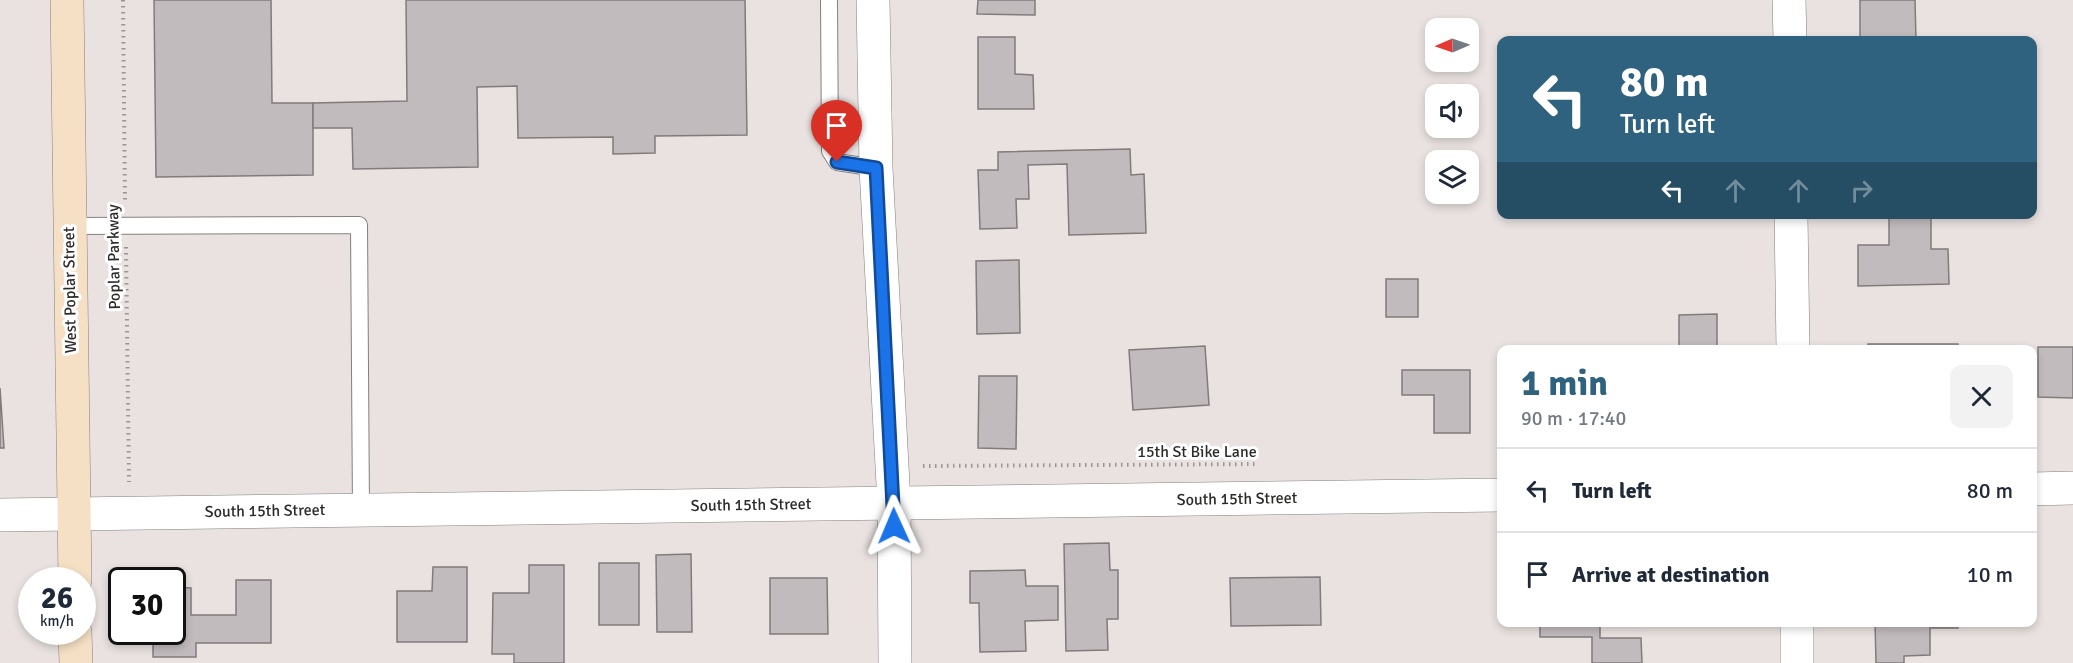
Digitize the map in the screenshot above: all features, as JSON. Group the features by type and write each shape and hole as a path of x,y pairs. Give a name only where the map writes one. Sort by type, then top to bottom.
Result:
{"street":[{"name":"West Poplar Street","path":"67,0 75,567"},
{"path":"873,0 876,168 894,503 895,663"},
{"path":"1789,0 1790,36"},
{"path":"1791,219 1793,345"},
{"path":"2037,489 2073,488"},
{"name":"South 15th Street","path":"0,515 1497,495"},
{"path":"1797,627 1797,663"},
{"path":"75,645 76,663"}],"lane":[{"path":"829,0 830,151 837,162 876,168"},
{"path":"69,226 359,225 361,510"}],"path":[{"name":"Poplar Parkway","path":"123,0 129,513"},
{"name":"15th St Bike Lane","path":"892,466 1263,464"}],"building":[{"path":"154,0 271,0 272,103 313,103 313,175 156,177"},
{"path":"406,0 745,0 747,135 655,136 655,153 613,154 613,137 518,138 517,86 477,87 478,167 353,169 352,128 313,128 313,103 407,101"},
{"path":"978,0 1035,0 1035,15 977,14"},
{"path":"1860,0 1915,0 1916,36 1860,36"},
{"path":"978,37 1015,37 1015,74 1033,75 1034,109 978,109"},
{"path":"1130,149 1131,175 1144,174 1146,233 1069,235 1067,164 1028,165 1029,199 1016,199 1017,228 980,229 978,170 998,170 998,152"},
{"path":"1889,219 1931,219 1931,249 1948,249 1949,284 1858,286 1858,245 1889,245"},
{"path":"1019,260 1020,333 977,334 976,261"},
{"path":"1386,279 1418,279 1418,317 1386,317"},
{"path":"1717,314 1717,345 1679,345 1679,315"},
{"path":"1868,344 1958,344 1958,345"},
{"path":"1205,346 1209,405 1133,410 1129,350"},
{"path":"2038,347 2073,347 2073,398 2038,397"},
{"path":"1402,370 1470,370 1470,433 1434,433 1434,395 1402,395"},
{"path":"979,376 1017,376 1016,449 978,448"},
{"path":"0,388 4,448 0,448"},
{"path":"1109,543 1110,570 1118,570 1118,619 1107,619 1108,650 1066,651 1064,544"},
{"path":"691,554 692,632 657,632 656,555"},
{"path":"599,563 639,563 639,625 599,625"},
{"path":"529,565 564,565 564,663 514,663 514,654 492,654 493,593 529,593"},
{"path":"433,567 467,567 467,642 397,642 397,591 432,591"},
{"path":"1025,570 1026,586 1058,586 1058,620 1025,621 1026,651 980,652 979,603 970,603 970,571"},
{"path":"1320,577 1321,625 1231,626 1230,578"},
{"path":"770,578 827,578 828,634 770,634"},
{"path":"236,580 271,580 271,643 196,643 196,657 153,657 153,645 186,645 186,588 191,588 191,615 236,615"},
{"path":"1540,627 1600,627 1600,638 1641,638 1642,663 1592,663 1592,637 1540,637"},
{"path":"1875,627 1958,627 1930,628 1930,655 1904,656 1904,663 1876,663"}],"route":[{"path":"837,162 876,168 894,526"}]}
